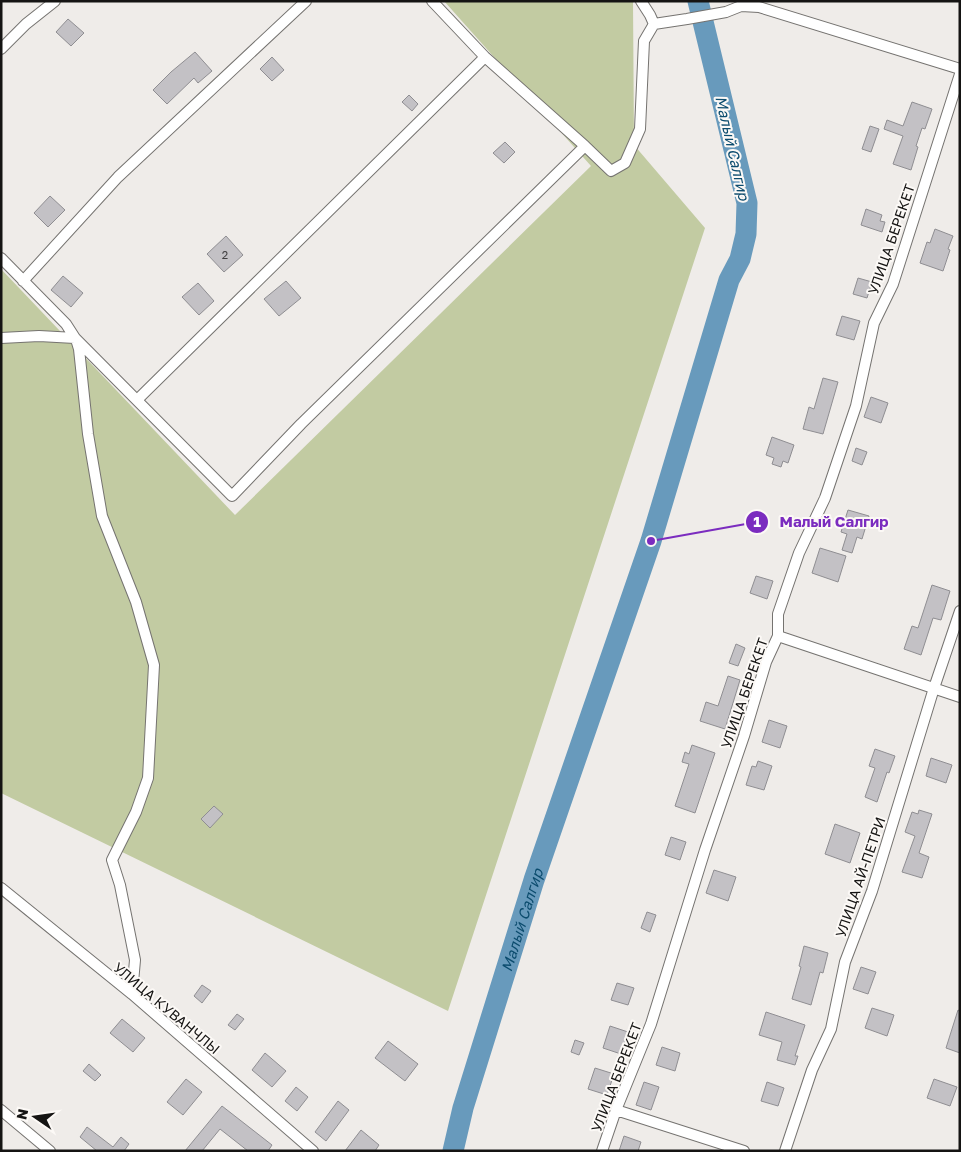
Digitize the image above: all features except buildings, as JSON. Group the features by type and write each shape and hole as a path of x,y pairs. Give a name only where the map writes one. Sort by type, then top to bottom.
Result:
{"street":[{"path":"1,49 26,24 55,1"},
{"path":"23,281 118,177 306,1"},
{"path":"432,1 485,57 611,171 625,162 640,129 644,42 654,24"},
{"path":"640,1 654,24"},
{"path":"654,24 726,12 741,6 759,7 960,69"},
{"path":"137,400 485,57"},
{"name":"УЛИЦА БЕРЕКЕТ","path":"602,1151 616,1110 651,1024 766,662 778,636 778,614 799,553 825,498 856,406 874,322 893,284 960,74"},
{"path":"1,258 66,324 75,338 232,496 308,417 585,146"},
{"path":"1,338 39,336 75,338"},
{"path":"75,338 79,349 88,434 102,516 136,602 154,665 148,778 136,812 112,860 120,885 135,960 132,994"},
{"name":"УЛИЦА АЙ-ПЕТРИ","path":"785,1151 812,1070 831,1029 845,962 872,891 934,688 960,611"},
{"path":"778,636 960,696"},
{"name":"УЛИЦА КУВАНЧЛЫ","path":"1,888 132,994 313,1151"},
{"path":"1,1110 50,1151"},
{"path":"616,1110 744,1151"}],"green space":[{"path":"444,1 633,1 634,145 705,228 448,1011 1,793 1,269 235,515 591,166"}],"waterway":[{"name":"Малый Салгир","path":"453,1151 463,1108 534,880 651,541 729,280 740,259 746,234 747,203 698,1"}],"place":[{"name":"Малый Салгир","path":"651,541"}]}
